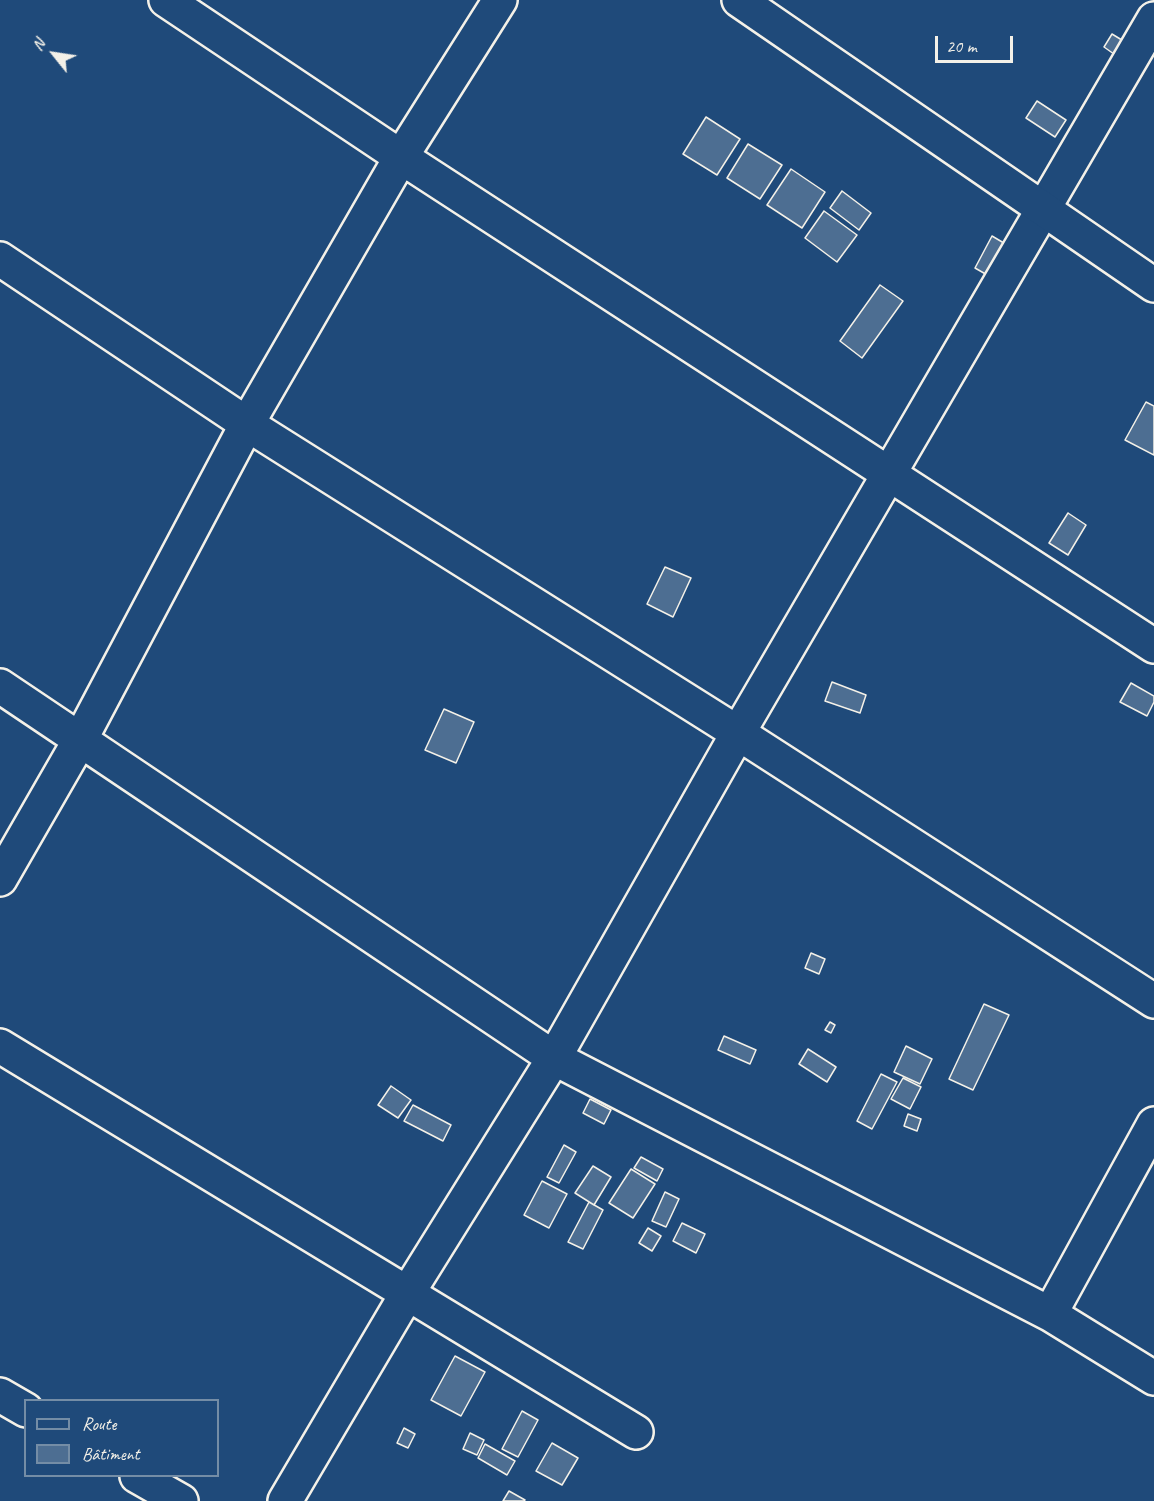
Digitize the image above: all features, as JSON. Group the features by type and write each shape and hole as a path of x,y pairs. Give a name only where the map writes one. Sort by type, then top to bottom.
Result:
{"street":[{"path":"166,0 401,157 1154,646"},
{"path":"0,879 80,740 248,424 401,157 500,0"},
{"path":"739,0 1154,285"},
{"path":"285,1501 407,1294 554,1058 738,733 891,475 1154,19"},
{"path":"0,259 248,424 738,733 1154,1001"},
{"path":"0,686 554,1058 1050,1314 1154,1378"},
{"path":"0,1046 636,1432"},
{"path":"1050,1314 1154,1124"},
{"path":"0,1395 24,1409"},
{"path":"139,1477 181,1501"}],"building":[{"path":"1112,34 1130,45 1121,59 1104,47"},
{"path":"1037,101 1066,120 1055,137 1026,118"},
{"path":"706,117 740,139 717,175 683,154"},
{"path":"748,144 782,165 760,199 727,178"},
{"path":"791,169 825,192 802,228 767,205"},
{"path":"842,191 871,213 859,230 830,208"},
{"path":"824,211 857,235 837,262 805,238"},
{"path":"992,236 1014,249 996,280 975,268"},
{"path":"880,285 903,301 862,358 840,341"},
{"path":"1146,402 1154,406 1154,455 1125,440"},
{"path":"1068,513 1086,525 1068,555 1049,543"},
{"path":"665,567 691,578 673,617 647,604"},
{"path":"832,682 866,695 860,713 825,701"},
{"path":"1131,683 1154,696 1154,702 1147,716 1120,702"},
{"path":"444,709 474,722 456,763 425,750"},
{"path":"811,953 825,959 819,974 805,968"},
{"path":"984,1004 1009,1015 973,1090 949,1079"},
{"path":"830,1022 835,1025 831,1033 825,1030"},
{"path":"724,1036 756,1050 750,1064 718,1050"},
{"path":"906,1046 932,1059 920,1084 894,1072"},
{"path":"808,1049 836,1067 827,1082 799,1064"},
{"path":"881,1074 897,1082 872,1129 857,1121"},
{"path":"903,1078 921,1087 910,1109 891,1099"},
{"path":"391,1086 411,1100 398,1118 378,1105"},
{"path":"590,1099 611,1110 604,1124 583,1113"},
{"path":"413,1105 451,1125 443,1141 404,1121"},
{"path":"908,1114 921,1119 917,1131 904,1126"},
{"path":"564,1145 576,1152 559,1183 547,1177"},
{"path":"641,1157 663,1169 657,1181 634,1168"},
{"path":"593,1166 611,1177 594,1205 575,1193"},
{"path":"631,1169 655,1184 633,1218 609,1203"},
{"path":"542,1181 567,1194 549,1228 524,1215"},
{"path":"665,1192 679,1199 666,1227 652,1221"},
{"path":"589,1202 603,1210 583,1249 568,1242"},
{"path":"682,1223 705,1234 696,1253 673,1241"},
{"path":"648,1228 661,1236 652,1251 639,1243"},
{"path":"455,1356 485,1372 461,1416 431,1400"},
{"path":"522,1411 538,1420 518,1457 502,1449"},
{"path":"404,1428 415,1434 408,1448 397,1443"},
{"path":"470,1433 484,1440 477,1455 463,1449"},
{"path":"552,1443 578,1458 562,1485 536,1471"},
{"path":"485,1444 515,1461 507,1475 478,1458"},
{"path":"509,1491 525,1500 503,1501"}]}
